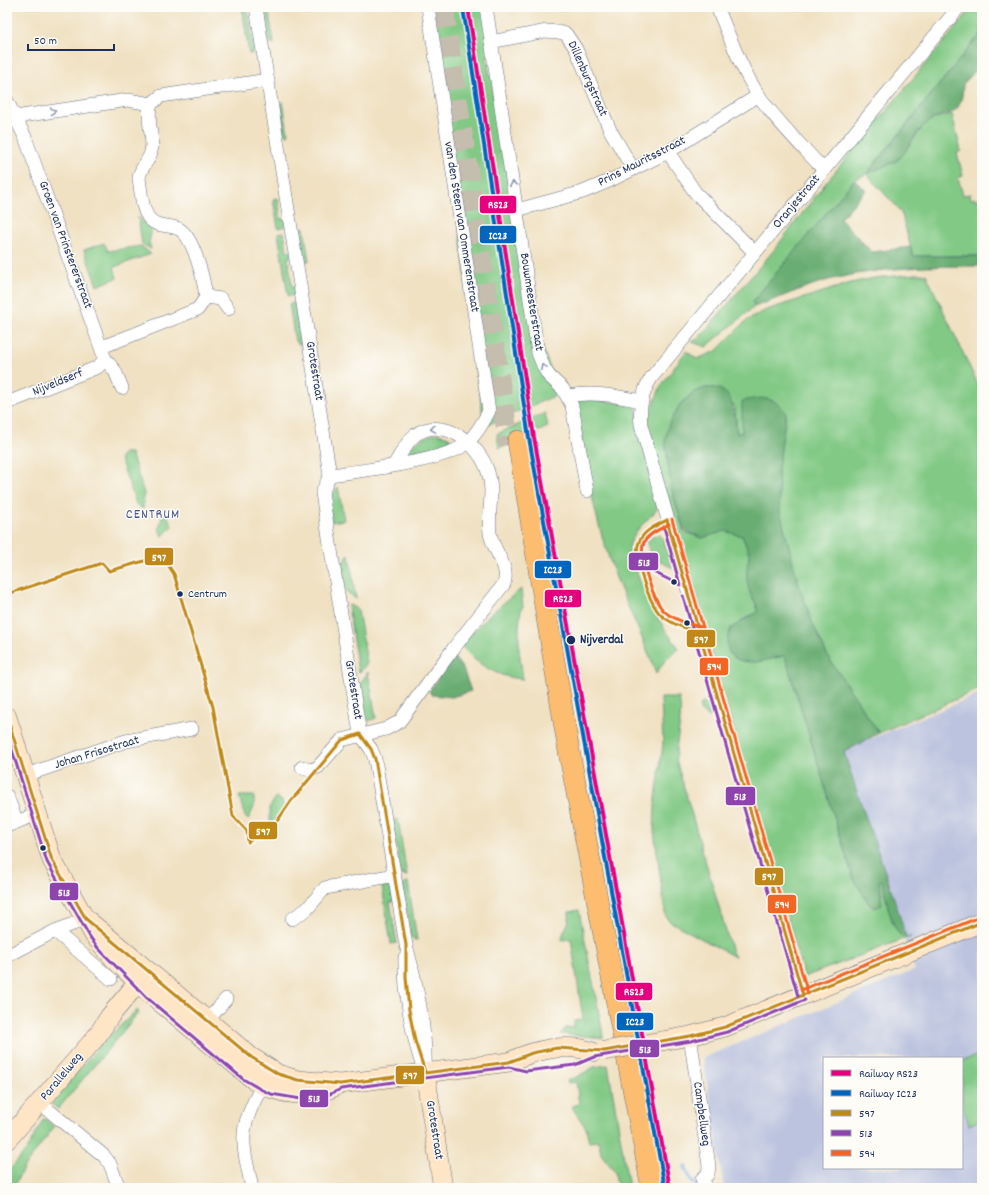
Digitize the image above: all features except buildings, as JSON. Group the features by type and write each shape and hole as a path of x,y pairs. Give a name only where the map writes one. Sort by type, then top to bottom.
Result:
{"main road":[{"path":"642,1188 556,736 514,443 568,746 652,1188"}],"street":[{"name":"Grotestraat","path":"256,7 330,475 322,493 360,734 371,749 375,759 406,945 414,972 426,1050 425,1072 443,1188"},
{"name":"van den Steen van Ommerenstraat","path":"428,7 488,406 487,415 468,442"},
{"name":"Bouwmeesterstraat","path":"486,7 540,361 549,376 568,396 572,406 587,490"},
{"path":"717,7 736,51 759,95 785,128 824,170"},
{"name":"Oranjestraat","path":"641,401 645,388 651,378 959,7"},
{"name":"Dillenburgstraat","path":"491,42 546,32 566,34 576,49 610,130 633,169"},
{"path":"15,117 128,100 150,104 161,96 268,80"},
{"name":"Prins Mauritsstraat","path":"517,210 582,192 633,169 668,152 759,95"},
{"name":"Groen van Prinstererstraat","path":"7,101 25,137 103,353 115,371 122,388"},
{"path":"150,104 148,120 151,151 140,172 139,178 146,212 149,218 160,226 174,228 185,234 201,274 206,297 221,299 228,309"},
{"path":"668,152 695,192 755,253"},
{"name":"Nijveldserf","path":"7,404 98,367 103,353 198,309 206,297"},
{"path":"568,396 585,393 616,395 641,401 641,425 803,995"},
{"name":"Grotestraat","path":"360,734 386,728 399,722 452,649 504,584 506,578 504,566 491,535 492,488 488,471 480,455 468,442 445,429 430,429 413,436 394,466"},
{"path":"330,475 394,466 456,450 468,442"},
{"path":"7,717 37,814 56,868 102,945 202,1027 246,1075 265,1077"},
{"name":"Johan Frisostraat","path":"26,775 126,741 192,729"},
{"path":"302,766 311,770 318,767 342,740 360,734"},
{"path":"7,796 12,824 37,814"},
{"path":"292,919 307,909 324,888 395,875"},
{"path":"7,956 56,931 86,919"},
{"path":"265,1077 272,1089 307,1095 324,1091 340,1084 425,1072 509,1062 526,1066 574,1060 599,1052 690,1036 725,1027 982,922"},
{"path":"56,931 111,979"},
{"name":"Parallelweg","path":"7,1140 27,1119 97,1036 148,982"},
{"path":"202,1027 226,999"},
{"name":"Campbellweg","path":"690,1036 709,1166 705,1184"},
{"path":"252,1188 244,1145 245,1126 265,1077"},
{"path":"40,1103 104,1156 110,1164 119,1188"},
{"name":"Parallelweg","path":"7,1154 16,1144 27,1119"}],"shaded area":[{"path":"982,693 982,1188 724,1188 703,1058 915,970 841,751"}],"green space":[{"path":"242,7 247,7 255,53 249,54"},
{"path":"262,7 268,7 274,44 268,42"},
{"path":"432,7 483,7 490,53 487,58 490,77 495,80 495,84 492,89 495,108 499,110 500,115 496,120 499,138 504,141 529,312 558,389 555,392 557,395 484,426"},
{"path":"973,7 982,7 982,32 867,173 899,159 925,124 933,119 952,114 961,151 957,153 963,176 958,178 963,195 970,194 971,199 975,198 976,200 982,198 982,256 913,256 902,215 898,208 866,174 854,180 753,301 754,307 706,347 692,342 699,338 774,250 824,185"},
{"path":"982,32 982,64 963,84 960,104 956,109 933,119 926,124 900,158 867,174"},
{"path":"283,102 288,135 283,132 278,105"},
{"path":"854,180 866,190 840,219 872,252 911,247 913,256 982,256 982,266 945,266 891,269 855,274 816,284 754,307 753,301"},
{"path":"278,198 281,219 286,219 286,226 278,228 273,199"},
{"path":"138,217 152,230 149,242 151,249 142,244"},
{"path":"300,228 304,228 309,261 304,261 303,259 299,232"},
{"path":"284,232 287,251 291,251 291,257 288,257 292,287 296,287 295,295 288,296 278,233"},
{"path":"104,243 108,251 141,246 151,254 114,267 117,278 97,286 84,250"},
{"path":"926,274 982,393 982,688 879,733 828,657 812,622 799,586 780,512 778,470 786,413 737,434 735,406 694,392 680,404 671,487 684,532 702,538 725,531 742,536 750,555 748,569 749,586 757,612 740,621 754,662 785,656 853,878 882,895 879,881 882,880 892,920 899,934 904,939 804,977 648,427 648,406 654,403 661,386 686,351 697,359 716,351 746,321 766,310 851,283 874,278"},
{"path":"295,303 301,344 295,341 289,304"},
{"path":"705,388 715,388 728,395 735,417 737,434 742,432 742,401 761,398 772,400 777,403 786,413 778,470 780,512 799,586 812,622 828,657 879,733 844,752 906,937 911,937 904,939 895,927 889,912 882,880 879,881 882,905 874,908 869,904 853,878 785,656 758,662 746,662 734,657 728,648 727,642 731,628 757,612 757,605 749,590 747,580 747,569 750,554 742,536 725,531 702,538 684,530 671,487 665,439 669,424 680,404 694,392"},
{"path":"581,398 634,405 636,408 658,508 635,534 630,544 630,553 648,600 665,630 679,648 664,662 656,674 615,575 598,523 576,406 577,401"},
{"path":"545,413 548,427 499,448 497,434"},
{"path":"437,433 449,437 451,442 450,448 407,459 408,453 413,445 427,436"},
{"path":"124,453 131,453 144,493 143,509 136,504 120,458"},
{"path":"338,487 344,520 332,522 328,501"},
{"path":"161,511 167,514 172,526 162,537 159,528 163,514"},
{"path":"660,535 664,541 672,568 651,556 648,541 653,536"},
{"path":"349,554 356,599 346,591 341,565"},
{"path":"521,589 523,607 521,609 519,627 519,650 523,679 505,676 488,669 473,658 461,645 489,615"},
{"path":"350,605 358,610 367,663 361,671 358,672 348,606"},
{"path":"453,656 463,669 471,691 452,697 432,695 429,692"},
{"path":"368,672 376,718 369,721 365,718 360,684"},
{"path":"661,698 679,698 680,722 676,760 732,952 735,957 671,922 667,919 665,913 654,831 655,806 663,744"},
{"path":"705,702 712,705 716,711 713,716 710,717 700,711 700,705"},
{"path":"239,796 254,796 254,807 248,820 245,817"},
{"path":"276,797 282,801 284,809 272,824 270,822 270,807"},
{"path":"398,819 407,876 401,875 393,824 394,820"},
{"path":"408,882 417,940 411,937 403,887 404,884"},
{"path":"382,886 387,886 392,890 394,902 390,902 397,943 391,944"},
{"path":"579,910 603,1038 560,1034 566,1028 574,1027 574,1021 583,1019 571,939 562,940 563,933 569,920 569,912"},
{"path":"137,1010 139,1012 58,1109 51,1104 99,1046"},
{"path":"982,1054 982,1119 969,1125 963,1107 963,1061"},
{"path":"608,1065 629,1188 617,1188 615,1172 601,1154 599,1141 589,1142 586,1128 571,1106 579,1104 576,1082 568,1083 567,1080 577,1077 594,1067"},
{"path":"44,1118 54,1127 24,1167 13,1188 7,1188 7,1173 26,1151"}],"waterway":[{"path":"685,1166 690,1178 699,1188"}],"tunnel":[{"path":"443,7 509,445"}],"rail line":[{"name":"RS23","path":"468,7 534,437 670,1188"},
{"name":"IC23","path":"463,8 529,438 665,1188"}],"transit line":[{"name":"594","path":"672,519 808,994"},
{"name":"597","path":"667,520 803,995"},
{"name":"597","path":"667,520 648,531 640,540 638,556 643,579 651,601 661,615 679,626 700,632"},
{"name":"594","path":"669,524 646,539 642,548 645,567 651,588 664,611 677,619 701,627"},
{"name":"513","path":"664,527 680,585 645,568 642,553 644,543 651,534 664,527"},
{"name":"597","path":"7,594 102,563 109,571 162,556 174,574 213,707 233,816 247,831 248,842 278,820 291,801 342,740 360,734 371,749 375,759 406,945 406,977 409,1010 415,1041 425,1072"},
{"name":"513","path":"683,596 798,996"},
{"name":"597","path":"7,717 52,860 86,919 251,1057 278,1074 298,1080 340,1084 509,1062 532,1053 557,1048 604,1051 690,1036 725,1027 982,922"},
{"name":"513","path":"7,734 47,862 90,937 98,948 146,997 243,1079 271,1094 307,1100 326,1096 341,1089 509,1067 526,1071 575,1065 594,1057 691,1041 727,1032 805,1000"},
{"name":"594","path":"801,990 980,917"}],"place":[{"name":"Centrum","path":"180,594"},
{"name":"Nijverdal","path":"571,640"}],"district":[{"name":"CENTRUM","path":"153,515"}]}
